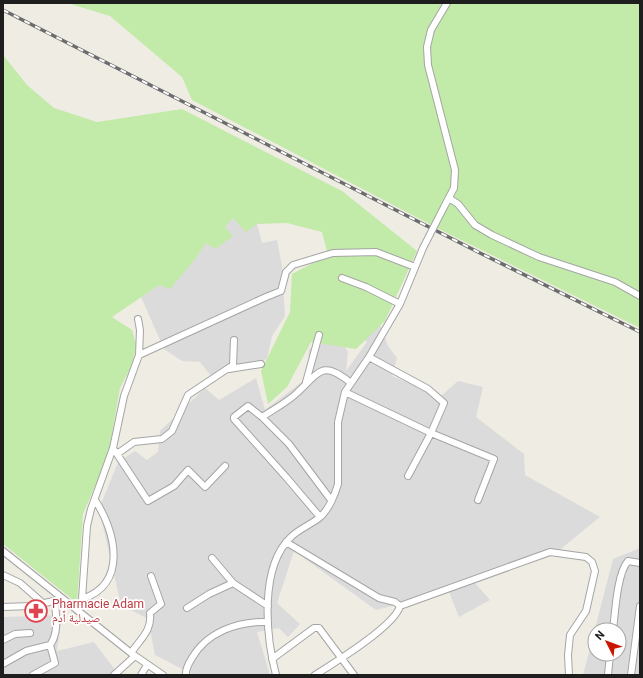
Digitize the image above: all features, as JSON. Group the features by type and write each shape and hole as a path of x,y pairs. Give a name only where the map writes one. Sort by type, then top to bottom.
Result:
{"street":[{"path":"276,675 272,659 267,622 270,584 280,553 286,542 292,536 320,517 336,494 338,484 338,422 346,392 369,357 400,304 423,248 454,188 455,170 428,65 427,47 431,30 447,3"},
{"path":"448,198 458,204 475,225 512,246 615,282 640,296"},
{"path":"139,355 266,297 279,293 281,291 286,272 293,265 333,253 368,251 376,252 415,267"},
{"path":"342,278 366,287 400,304"},
{"path":"78,610 82,599 87,526 113,448 124,396 139,355 140,330 138,319"},
{"path":"305,384 319,335"},
{"path":"229,369 233,361 234,340"},
{"path":"369,357 428,389 443,400 444,405 432,433 408,476"},
{"path":"117,454 134,442 162,439 172,432 188,395 200,385 209,382 229,369 261,364"},
{"path":"262,417 281,406 320,372 332,370 338,372 351,383"},
{"path":"346,392 432,433 494,459 478,500"},
{"path":"320,517 234,420 234,417 248,406 262,417 289,444 332,500"},
{"path":"113,448 148,501 174,486 188,470 205,487 225,466"},
{"path":"82,599 95,595 102,589 113,567 111,533 95,500"},
{"path":"286,542 379,598 395,602 400,606"},
{"path":"3,551 147,665 163,675"},
{"path":"316,675 342,658 388,622 398,611 400,606 550,552 586,557 592,562 595,571 586,611 570,635 568,655 569,675"},
{"path":"212,558 233,583 268,606"},
{"path":"614,622 621,577 625,566 628,561 640,563"},
{"path":"3,575 20,583 44,604"},
{"path":"114,675 133,654 149,629 151,624 150,613 161,604 151,576"},
{"path":"187,608 208,594 233,583"},
{"path":"3,607 44,604 55,602 62,597"},
{"path":"33,675 55,662 50,646 56,632 55,602"},
{"path":"631,675 640,606"},
{"path":"186,675 187,667 195,652 208,638 237,625 255,621 267,622"},
{"path":"272,659 317,627 322,629 354,675"},
{"path":"3,640 15,634 30,633"},
{"path":"3,664 26,652 50,646"},
{"path":"608,675 609,662"},
{"path":"141,675 147,665"}],"shaded area":[{"path":"233,218 257,224 262,243 277,240 282,266 285,316 272,336 267,359 211,376 200,362 182,361 164,349 141,297 159,285 206,243 232,236 225,227"},
{"path":"374,308 388,346 397,358 392,376 441,396 458,381 483,387 476,417 524,454 525,475 600,517 552,556 474,582 490,600 459,617 449,592 376,610 294,551 277,603 300,624 288,637 279,628 257,632 270,675 194,675 155,655 148,619 121,605 99,509 118,462 135,451 147,460 158,452 160,431 205,388 219,400 256,378 265,410 307,378 309,349 339,338 348,352 346,371 367,342 350,324"},
{"path":"640,548 640,675 583,675 587,660 587,662 627,662 627,622 597,622 613,559"},
{"path":"62,615 57,651 94,642 119,675 3,675 3,617"}],"green space":[{"path":"67,3 640,3 640,328 443,231 192,100 182,77 110,16"},
{"path":"3,55 27,85 54,108 97,122 182,109 342,191 417,251 385,321 356,349 311,342 287,387 268,404 261,371 290,312 292,274 328,255 322,232 287,223 257,224 246,232 233,218 225,227 233,236 215,249 206,243 170,289 159,285 112,317 132,330 136,344 133,363 120,388 108,456 83,514 77,603 3,544"}],"railway":[{"path":"3,10 480,253 640,332"}],"place":[{"name":"Pharmacie Adam صيدلية اًدم","path":"36,611"}]}
